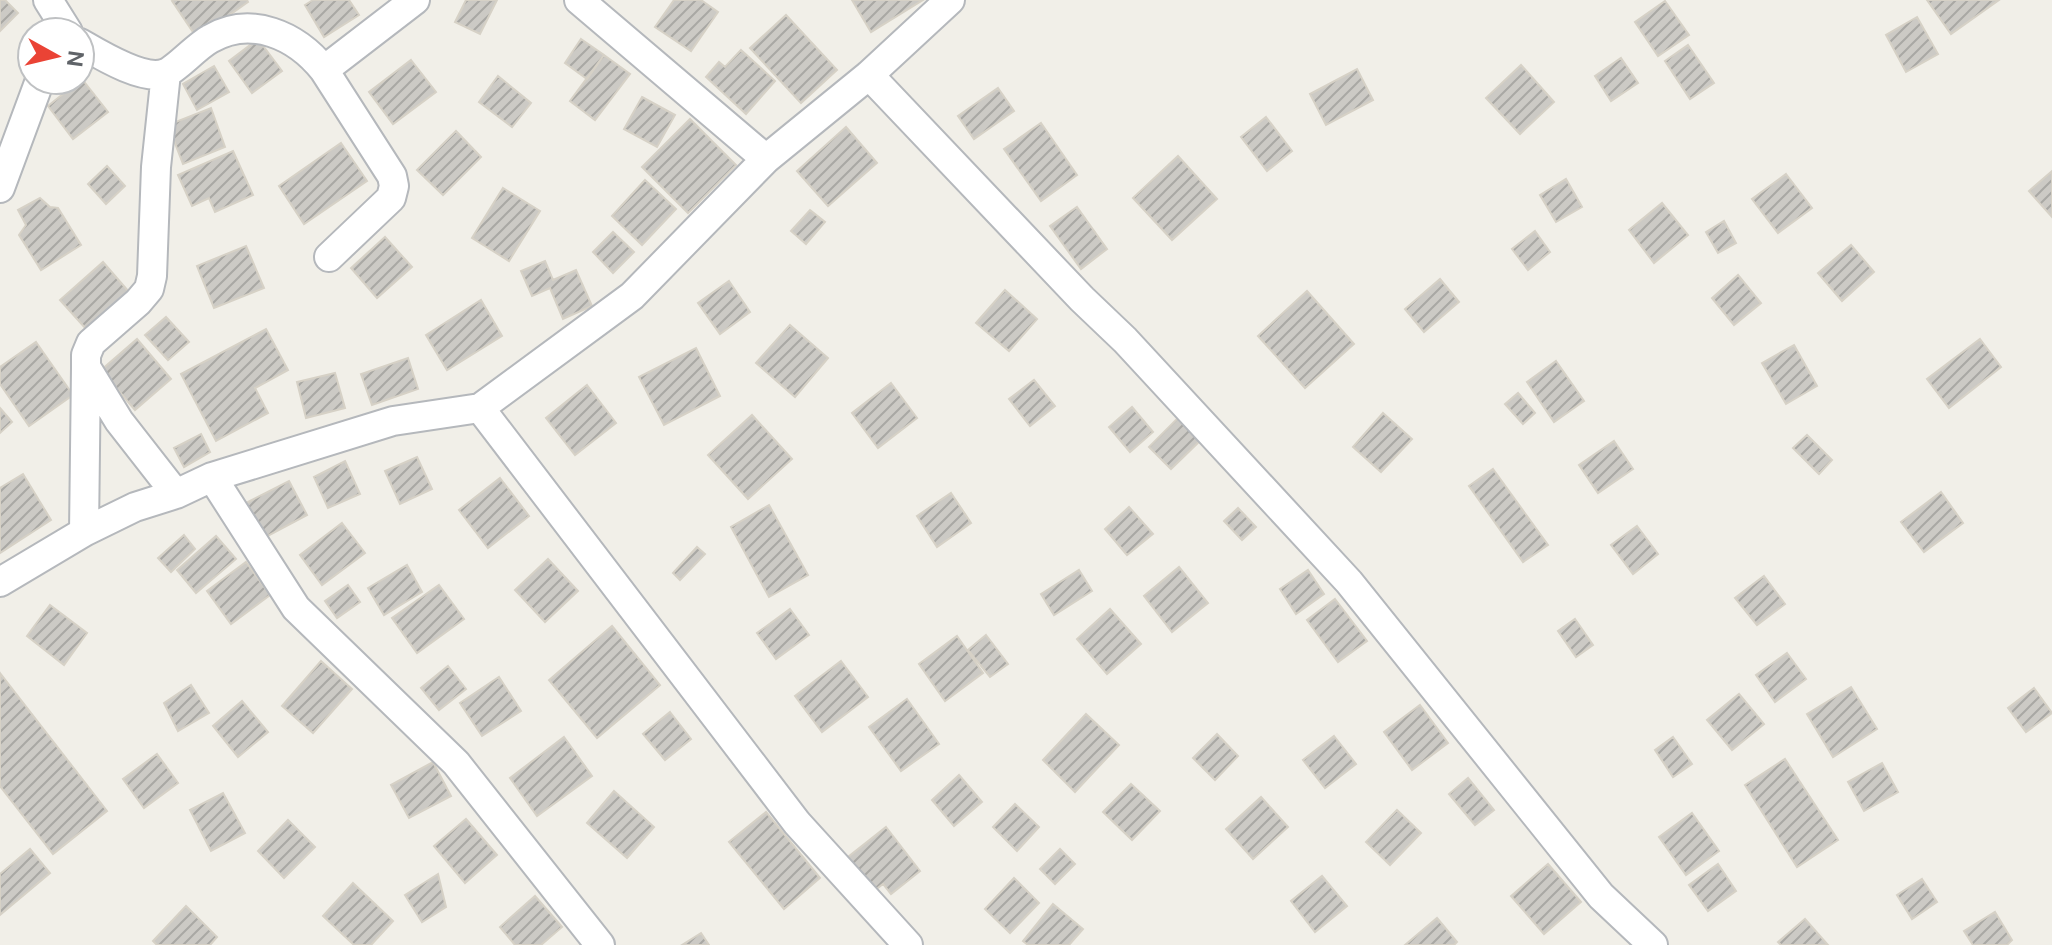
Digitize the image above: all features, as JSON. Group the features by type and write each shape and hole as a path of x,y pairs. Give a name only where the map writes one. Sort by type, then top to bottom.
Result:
{"street":[{"path":"324,70 415,0"},
{"path":"579,0 766,159"},
{"path":"0,582 84,532 135,507 176,494 212,477 393,421 480,408 632,296 766,159 869,75 950,0"},
{"path":"96,50 121,65 148,74 166,73 210,39 234,28 258,28 289,38 311,53 392,176 394,186 391,198 329,257"},
{"path":"84,532 86,355 91,343 149,289 156,167 166,73"},
{"path":"869,75 1082,299 1125,340 1349,582 1601,896 1653,945"},
{"path":"0,188 34,96"},
{"path":"86,367 119,421 176,494"},
{"path":"480,408 797,823 908,945"},
{"path":"212,477 296,608 456,763 600,945"}],"building":[{"path":"0,0 5,0 18,13 0,31"},
{"path":"174,0 247,0 248,2 197,38"},
{"path":"313,0 349,0 359,15 324,37 305,5"},
{"path":"466,0 497,0 480,34 455,22"},
{"path":"674,0 701,0 718,12 691,51 655,27"},
{"path":"852,0 923,0 871,32"},
{"path":"1927,0 1999,0 1951,34"},
{"path":"1665,1 1689,35 1658,56 1635,22"},
{"path":"786,15 837,70 801,103 750,48"},
{"path":"1917,17 1938,54 1906,72 1886,35"},
{"path":"258,39 282,71 252,93 229,61"},
{"path":"581,39 604,55 587,79 565,63"},
{"path":"1688,45 1714,83 1690,99 1665,61"},
{"path":"741,50 775,81 746,114 706,77 719,62 725,67"},
{"path":"604,55 630,74 595,120 570,101"},
{"path":"1621,58 1638,83 1611,101 1595,76"},
{"path":"411,60 436,92 393,124 369,92"},
{"path":"1521,65 1554,102 1520,134 1486,98"},
{"path":"214,66 229,92 197,110 183,84"},
{"path":"1357,69 1373,100 1326,125 1310,94"},
{"path":"498,76 531,103 512,127 479,102"},
{"path":"998,88 1014,111 974,139 958,116"},
{"path":"61,96 95,96 108,112 73,139 48,106"},
{"path":"642,97 675,115 657,147 624,129"},
{"path":"211,108 225,147 183,164 168,125"},
{"path":"1266,117 1292,151 1267,171 1241,137"},
{"path":"690,119 736,165 688,213 642,167"},
{"path":"1041,123 1077,175 1041,201 1004,149"},
{"path":"846,127 877,163 828,206 797,171"},
{"path":"456,131 481,157 443,195 417,170"},
{"path":"341,143 367,181 304,224 279,186"},
{"path":"233,151 253,195 215,212 209,198 192,206 178,175"},
{"path":"1178,156 1217,199 1172,240 1133,198"},
{"path":"107,166 125,186 106,204 88,184"},
{"path":"2052,171 2052,217 2029,191"},
{"path":"1786,174 1812,208 1778,233 1752,199"},
{"path":"1566,179 1582,207 1556,222 1540,195"},
{"path":"645,180 676,209 642,245 612,216"},
{"path":"503,188 540,211 509,261 472,238"},
{"path":"40,198 50,207 58,208 81,245 41,270 19,235 26,225 18,210"},
{"path":"1662,203 1688,235 1654,263 1629,230"},
{"path":"1077,207 1107,249 1081,269 1050,226"},
{"path":"810,210 825,222 806,244 791,231"},
{"path":"1724,221 1736,243 1718,253 1706,232"},
{"path":"1535,231 1550,252 1528,270 1512,249"},
{"path":"613,232 634,252 613,273 593,252"},
{"path":"385,237 412,267 377,298 351,268"},
{"path":"1851,245 1874,272 1842,301 1818,273"},
{"path":"246,246 264,288 214,308 197,266"},
{"path":"545,261 553,280 576,270 592,306 563,319 550,288 532,296 521,271"},
{"path":"103,262 129,292 87,330 60,300"},
{"path":"1738,275 1761,303 1734,325 1712,298"},
{"path":"1440,279 1459,302 1424,332 1405,309"},
{"path":"729,281 750,312 720,334 698,303"},
{"path":"1005,290 1037,319 1009,351 976,323"},
{"path":"1307,291 1354,344 1305,388 1258,336"},
{"path":"481,300 502,336 447,370 426,335"},
{"path":"166,317 189,342 168,360 145,335"},
{"path":"790,325 828,358 795,397 756,363"},
{"path":"266,329 288,370 255,388 268,413 216,441 181,374"},
{"path":"137,339 171,379 135,410 101,370"},
{"path":"1980,339 2001,367 1949,408 1927,379"},
{"path":"36,342 73,395 29,426 0,384 0,367"},
{"path":"1794,345 1817,386 1786,404 1762,363"},
{"path":"696,348 720,396 664,425 639,377"},
{"path":"408,358 418,389 372,405 361,374"},
{"path":"1556,361 1584,401 1554,422 1527,382"},
{"path":"335,373 345,408 306,418 297,382"},
{"path":"1034,380 1055,406 1030,426 1009,399"},
{"path":"891,383 917,418 878,448 852,413"},
{"path":"587,385 616,423 575,455 546,418"},
{"path":"1518,393 1535,413 1523,424 1505,404"},
{"path":"1132,407 1153,432 1130,452 1109,427"},
{"path":"0,408 12,422 0,433"},
{"path":"1383,413 1412,439 1381,472 1353,447"},
{"path":"752,415 792,459 748,499 708,455"},
{"path":"1180,416 1202,439 1171,469 1149,447"},
{"path":"201,434 210,452 184,467 174,448"},
{"path":"1807,435 1832,460 1819,474 1793,448"},
{"path":"1614,441 1633,469 1598,493 1579,465"},
{"path":"417,457 432,489 400,504 385,471"},
{"path":"345,461 360,494 328,508 314,477"},
{"path":"1493,469 1548,545 1523,562 1469,486"},
{"path":"23,474 51,520 0,553 0,488"},
{"path":"500,478 529,516 488,548 459,510"},
{"path":"289,481 307,515 264,538 246,503"},
{"path":"1941,492 1963,523 1924,552 1901,522"},
{"path":"951,493 971,523 937,547 917,516"},
{"path":"769,505 808,575 769,597 731,527"},
{"path":"1129,507 1153,534 1127,555 1105,529"},
{"path":"1238,508 1256,527 1242,540 1224,521"},
{"path":"342,523 365,553 322,585 300,555"},
{"path":"1637,526 1658,554 1633,574 1611,545"},
{"path":"184,535 195,549 171,572 158,558"},
{"path":"216,536 236,559 196,593 177,570"},
{"path":"697,547 705,554 680,580 673,573"},
{"path":"548,559 578,591 545,622 515,590"},
{"path":"246,562 270,595 231,624 207,591"},
{"path":"407,565 422,592 384,615 368,588"},
{"path":"1179,567 1208,603 1172,632 1144,596"},
{"path":"1079,570 1092,591 1054,615 1041,594"},
{"path":"1308,570 1324,594 1296,614 1280,589"},
{"path":"1764,576 1785,604 1757,625 1735,598"},
{"path":"348,585 360,602 337,618 325,601"},
{"path":"439,585 464,619 417,653 392,618"},
{"path":"1335,599 1367,641 1338,662 1307,620"},
{"path":"50,605 87,633 64,665 27,636"},
{"path":"790,609 809,635 776,659 757,633"},
{"path":"1110,609 1141,644 1107,674 1077,639"},
{"path":"1575,619 1593,645 1576,657 1558,631"},
{"path":"612,626 660,685 597,738 549,680"},
{"path":"986,635 1008,664 990,677 968,650"},
{"path":"957,636 983,673 945,701 919,664"},
{"path":"1787,653 1806,679 1775,702 1756,675"},
{"path":"321,661 352,689 313,733 282,706"},
{"path":"841,661 868,697 822,732 795,696"},
{"path":"448,666 466,689 439,710 421,688"},
{"path":"0,673 107,811 53,854 0,786"},
{"path":"499,677 521,711 482,736 460,703"},
{"path":"191,685 209,713 178,731 164,703"},
{"path":"1851,687 1877,729 1833,757 1807,714"},
{"path":"2034,688 2052,713 2026,732 2008,708"},
{"path":"1739,694 1764,724 1732,750 1707,720"},
{"path":"907,699 939,744 901,771 869,727"},
{"path":"242,701 268,732 238,757 213,726"},
{"path":"1420,705 1448,743 1412,770 1384,732"},
{"path":"670,712 691,739 665,760 643,734"},
{"path":"1086,714 1119,745 1075,792 1043,760"},
{"path":"1217,734 1238,756 1215,780 1193,758"},
{"path":"1334,736 1356,764 1325,788 1303,760"},
{"path":"564,737 592,776 537,816 510,778"},
{"path":"1673,737 1692,764 1673,777 1655,750"},
{"path":"157,754 178,783 144,808 123,779"},
{"path":"1785,759 1838,840 1797,867 1745,785"},
{"path":"433,762 451,796 409,818 391,785"},
{"path":"1882,763 1898,792 1864,811 1848,782"},
{"path":"959,775 982,802 954,826 932,800"},
{"path":"1468,778 1494,810 1475,825 1449,794"},
{"path":"1131,784 1160,811 1132,840 1103,812"},
{"path":"614,791 654,827 627,858 587,823"},
{"path":"223,793 245,833 211,851 190,810"},
{"path":"1261,797 1288,827 1253,859 1226,829"},
{"path":"1015,804 1039,827 1017,851 993,827"},
{"path":"1397,810 1421,833 1390,865 1366,842"},
{"path":"766,812 820,878 784,909 729,842"},
{"path":"1692,813 1719,851 1686,875 1659,837"},
{"path":"466,819 497,855 465,883 434,846"},
{"path":"288,820 315,847 284,878 258,851"},
{"path":"886,827 920,871 891,894 883,884 874,891 848,857"},
{"path":"30,849 50,873 0,915 0,874"},
{"path":"1060,849 1075,864 1055,884 1040,869"},
{"path":"1548,864 1581,902 1544,934 1511,896"},
{"path":"1718,864 1736,891 1708,911 1689,885"},
{"path":"438,874 446,907 422,922 405,895"},
{"path":"1322,876 1347,906 1315,932 1291,901"},
{"path":"1014,878 1039,903 1010,933 985,909"},
{"path":"1922,879 1937,902 1912,919 1897,895"},
{"path":"353,883 393,921 371,945 354,945 323,916"},
{"path":"535,896 562,927 541,945 515,945 500,927"},
{"path":"1053,904 1083,929 1069,945 1028,945 1023,941"},
{"path":"186,906 217,937 210,945 157,945 153,941"},
{"path":"1995,912 2012,940 2007,945 1973,945 1964,931"},
{"path":"1437,918 1457,942 1454,945 1405,945"},
{"path":"1805,919 1828,945 1781,945 1778,942"},
{"path":"701,933 709,945 682,945"}]}
